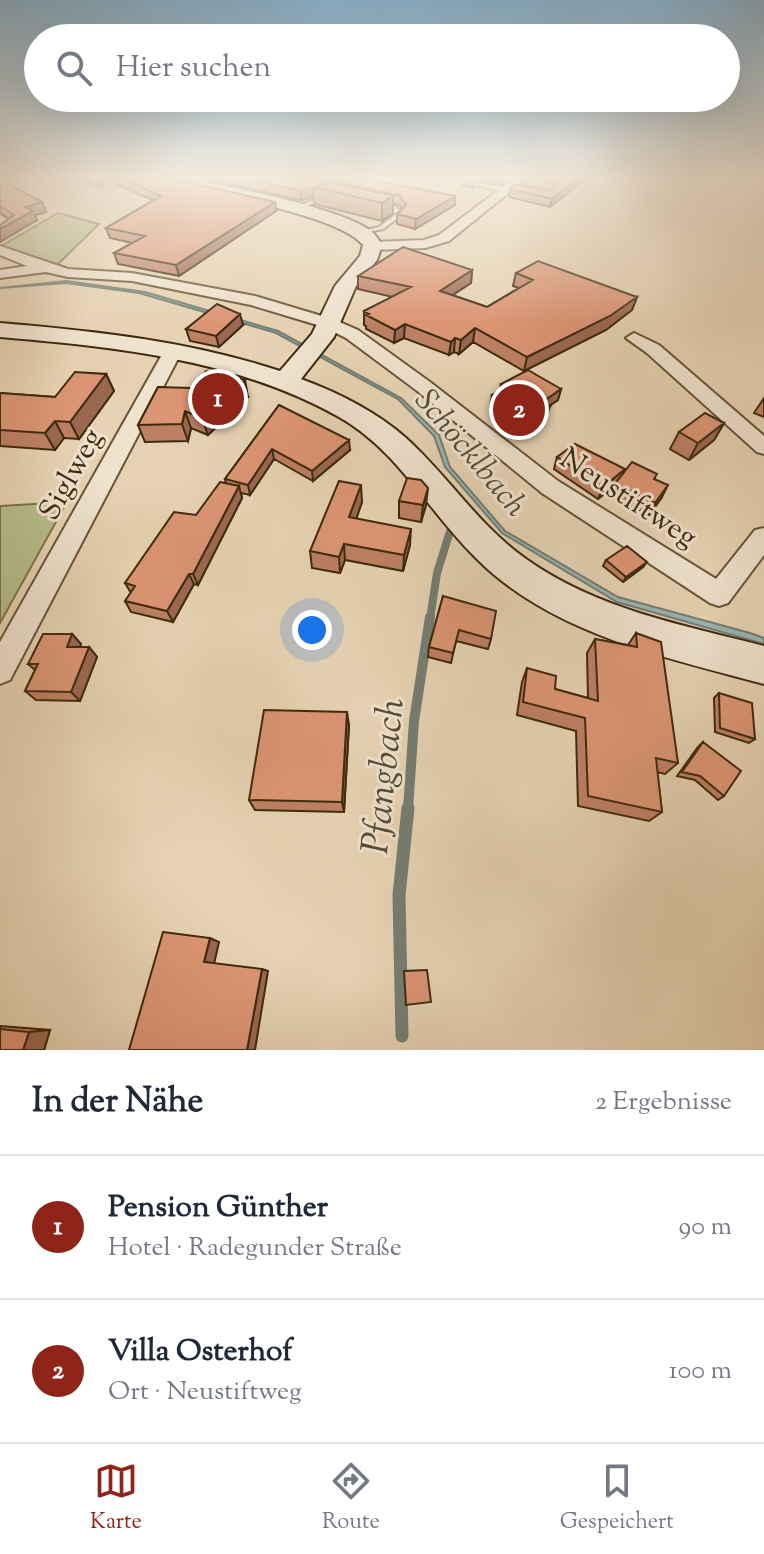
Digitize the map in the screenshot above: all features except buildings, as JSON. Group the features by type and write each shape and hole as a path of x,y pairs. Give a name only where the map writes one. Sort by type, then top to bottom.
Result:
{"main road":[{"path":"283,383 317,341 338,299 371,253 369,239 348,226"},
{"path":"0,330 173,351 283,383 350,411 389,441 510,568 586,609 658,636 764,665"}],"street":[{"path":"369,239 425,244 444,238 461,226"},
{"path":"0,250 68,273 132,277 255,301 301,317 317,341"},
{"path":"0,274 50,268"},
{"name":"Neustiftweg","path":"317,341 352,334 550,487 719,595 764,537"},
{"path":"634,338 653,349 764,447"},
{"name":"Siglweg","path":"0,670 173,351"}],"lane":[{"path":"369,239 384,226"}],"green space":[{"path":"36,226 97,226 55,267 1,246"},
{"path":"67,502 0,623 0,506"}],"water":[{"path":"66,281 145,292 278,331 401,398 439,435 450,467 505,531 618,597 750,633 764,638 764,644 617,602 502,533 445,467 434,436 398,399 276,333 139,293 66,283 0,288"}],"waterway":[{"name":"Pfangbach","path":"430,619 437,573 452,525"},
{"name":"Pfangbach","path":"408,810 414,721 430,617"},
{"name":"Pfangbach","path":"402,1036 399,895 408,808"}],"place":[{"name":"Pension Günther","path":"218,399"},
{"name":"Villa Osterhof","path":"519,410"}],"water label":[{"name":"Schöcklbach","path":"472,452"}]}
